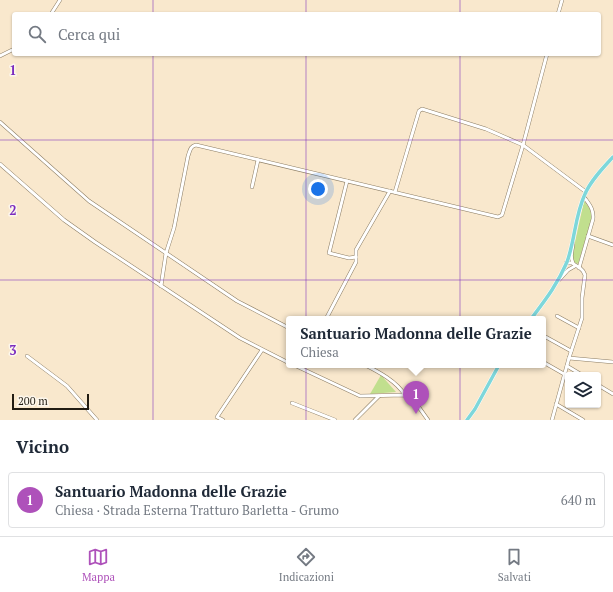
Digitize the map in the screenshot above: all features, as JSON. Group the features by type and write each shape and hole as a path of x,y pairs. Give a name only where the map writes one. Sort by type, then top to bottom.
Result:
{"main road":[{"path":"533,316 553,291 558,282 566,263 585,194 602,169 613,157"},
{"path":"469,420 497,368"}],"street":[{"path":"52,12 60,0"},
{"path":"559,12 562,0"},
{"path":"0,56 12,50"},
{"path":"161,286 166,253 174,228 191,147 196,145 498,217 502,215 523,145 546,56"},
{"path":"395,192 420,109 425,109 486,129 523,145 585,194 594,213 577,267"},
{"path":"0,122 89,201 237,301 286,326"},
{"path":"252,187 258,160"},
{"path":"0,164 64,220 240,338 286,362"},
{"path":"347,181 329,253 349,258 356,257"},
{"path":"328,316 356,262 356,250 390,191"},
{"path":"588,236 613,246"},
{"path":"572,242 572,261 577,267"},
{"path":"552,420 564,374 582,318 582,298 585,275 583,270 566,263"},
{"path":"558,282 568,270 577,267"},
{"path":"557,316 579,328"},
{"path":"546,337 571,351"},
{"path":"223,420 217,417 262,350"},
{"path":"27,356 67,386 97,420"},
{"path":"569,358 613,362"},
{"path":"546,364 564,374"},
{"path":"567,366 577,372"},
{"path":"300,368 360,396 405,395"},
{"path":"371,368 380,372 400,388 405,395 413,399 428,420"},
{"path":"601,387 613,394"},
{"path":"355,420 379,396"},
{"path":"292,403 334,420"},
{"path":"556,404 583,420"}],"green space":[{"path":"584,201 590,209 592,218 578,264 574,262 572,256"},
{"path":"381,375 396,392 370,394"}],"place":[{"name":"Santuario Madonna delle Grazie","path":"416,414"}]}
